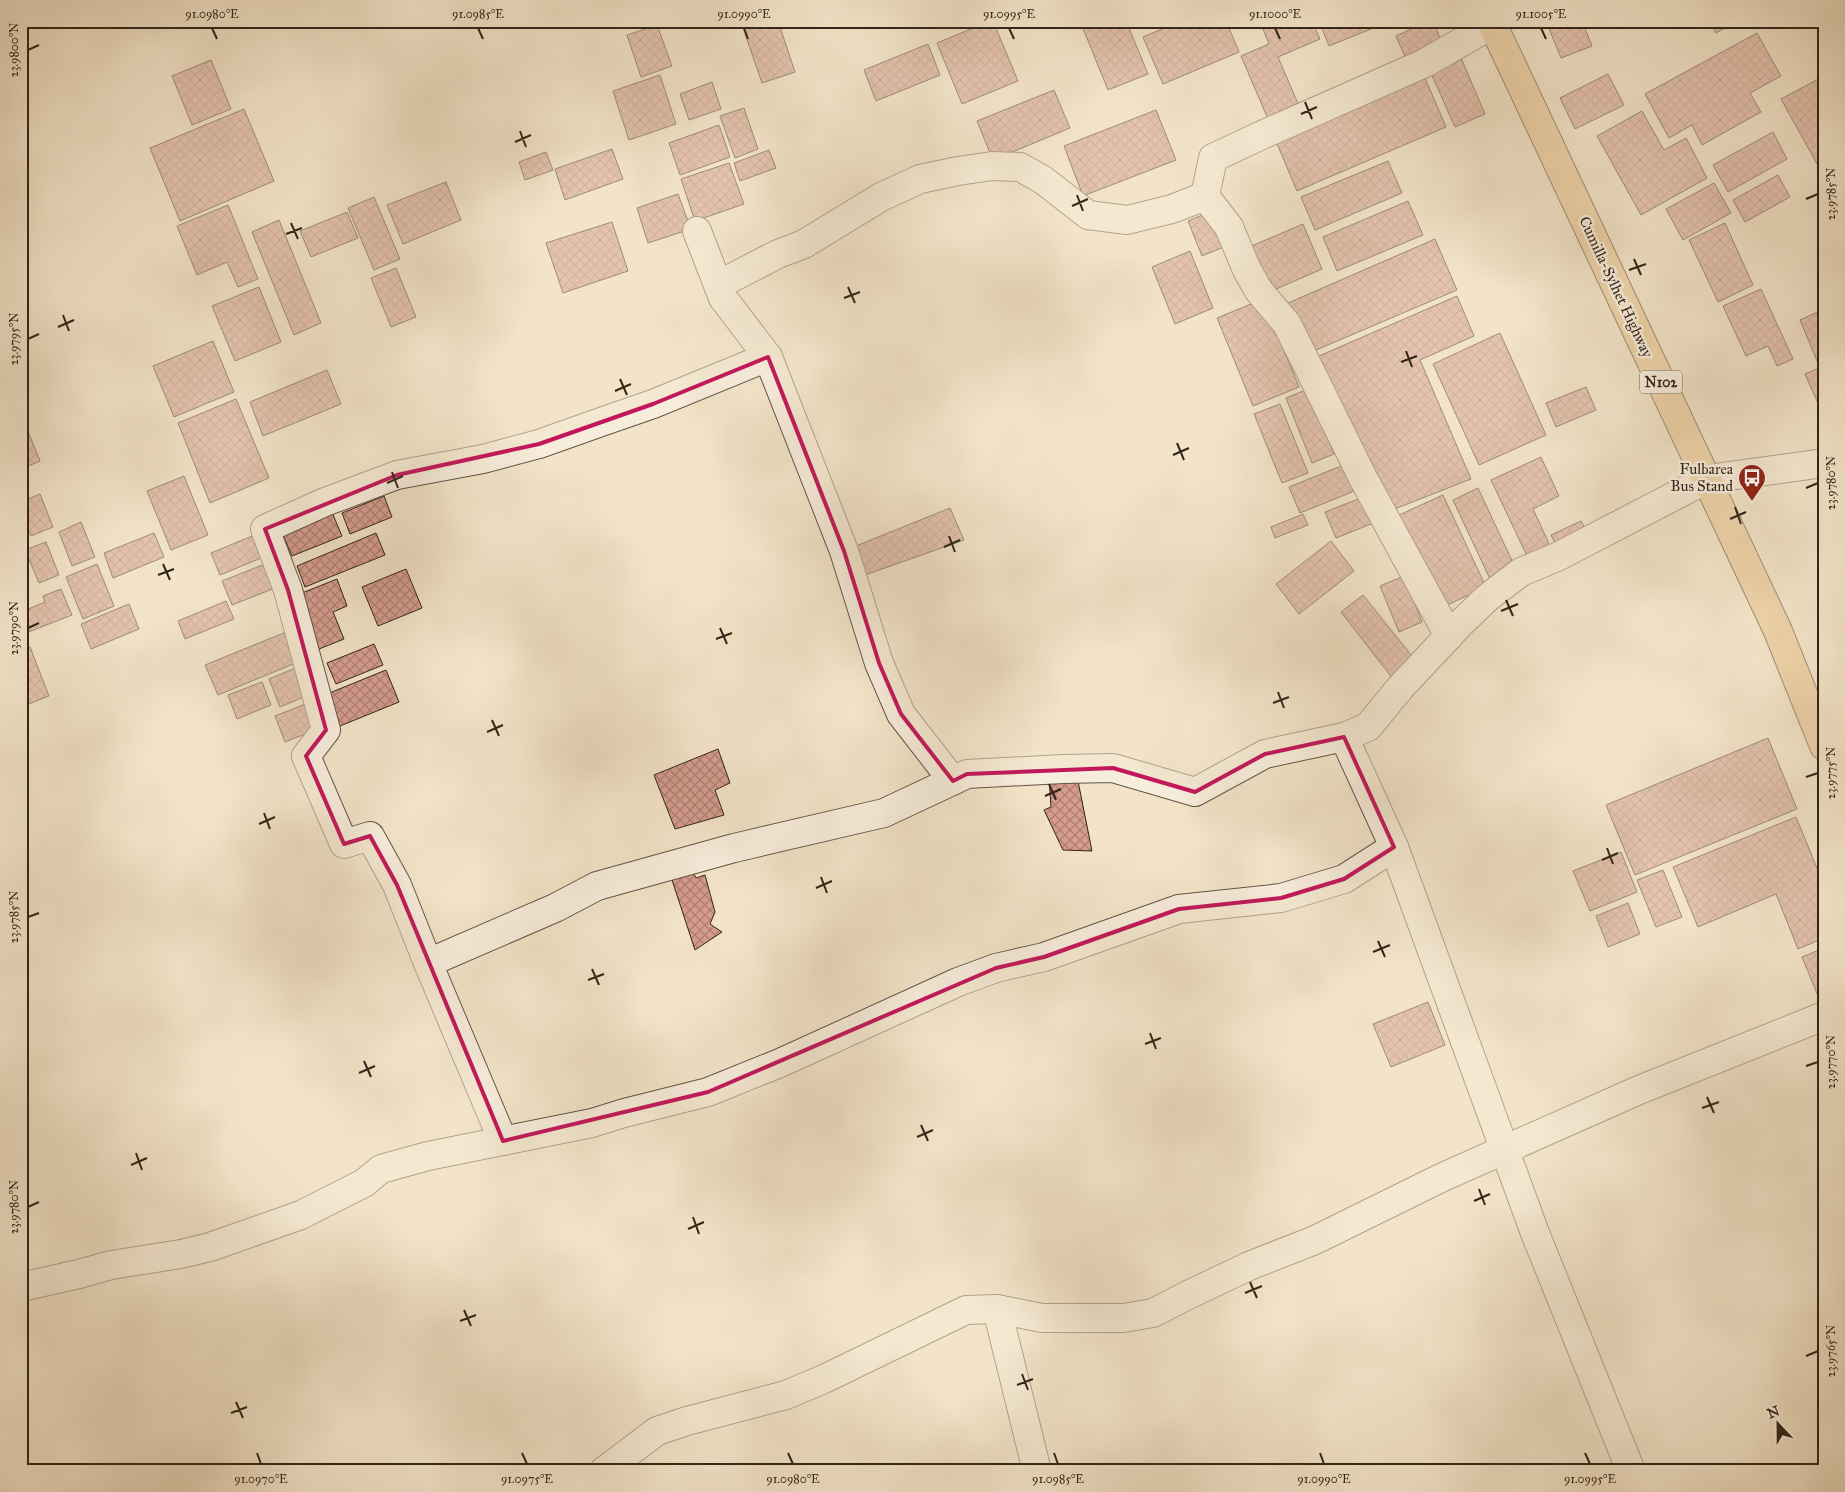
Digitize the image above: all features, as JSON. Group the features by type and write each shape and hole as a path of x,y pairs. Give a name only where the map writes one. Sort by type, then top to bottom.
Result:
{"highway":[{"name":"Cumilla-Sylhet Highway","path":"1494,23 1778,630 1824,746"}],"street":[{"path":"1449,636 1362,478 1288,324 1259,291 1247,270 1229,227 1205,196 1213,158 1425,63 1494,23"},
{"path":"718,285 778,254 804,244 881,197 920,179 958,171 992,166 1020,167 1043,180 1088,215 1127,220 1172,209 1205,196"},
{"path":"696,230 723,298 768,357 844,552 883,672 901,714 953,781"},
{"path":"503,1141 397,885 382,855 370,836 344,844 306,756 326,730 288,590 265,529 325,502 397,475 483,459 539,444 653,404 768,357"},
{"path":"428,963 555,908 597,886 734,848 884,813 967,774 1113,768 1195,792 1265,754 1344,737 1368,727 1400,688 1449,636 1487,598 1521,572 1556,557 1707,479 1824,463"},
{"path":"1344,737 1394,848 1535,1233 1631,1471"},
{"path":"21,1287 111,1265 181,1254 210,1247 301,1215 364,1183 381,1170 428,1156 592,1123 624,1112 708,1092 780,1063 949,986 986,972 1044,957 1178,909 1281,898 1344,879 1394,848"},
{"path":"604,1471 657,1431 687,1421 786,1395 824,1379 966,1310 997,1309 1042,1318 1123,1318 1152,1313 1250,1266 1315,1240 1443,1177 1505,1149 1639,1090 1824,1016"},
{"path":"997,1309 1037,1471"}],"highlighted area":[{"path":"768,357 844,551 879,663 901,714 953,781 967,774 1113,768 1195,792 1265,754 1344,737 1394,847 1344,879 1281,898 1179,909 1044,957 996,968 708,1092 503,1141 397,885 370,836 344,844 306,756 326,730 288,590 265,529 397,475 539,444 653,404"}],"building":[{"path":"763,21 778,21 795,72 762,83 743,28"},
{"path":"863,21 898,21 863,26"},
{"path":"993,21 1018,81 962,104 937,43"},
{"path":"1080,21 1126,21 1148,74 1108,90"},
{"path":"1181,21 1226,21 1239,52 1163,84 1143,37"},
{"path":"1281,21 1312,21 1320,39 1278,57 1299,106 1268,119 1241,56 1269,44 1263,29"},
{"path":"1319,21 1368,21 1371,29 1329,46"},
{"path":"1429,21 1433,21 1442,43 1406,59 1396,36"},
{"path":"1546,21 1582,21 1592,46 1561,58"},
{"path":"1709,21 1737,21 1716,33"},
{"path":"657,25 672,66 641,77 627,35"},
{"path":"1757,33 1781,76 1750,93 1761,112 1702,145 1692,125 1669,138 1645,94"},
{"path":"928,44 940,75 876,101 864,70"},
{"path":"1461,58 1485,114 1455,127 1430,71"},
{"path":"211,60 231,109 192,125 172,76"},
{"path":"1422,71 1446,127 1297,191 1273,134"},
{"path":"1608,74 1624,105 1575,129 1560,98"},
{"path":"660,75 676,124 629,140 613,91"},
{"path":"1824,76 1824,160 1817,164 1781,99"},
{"path":"712,82 721,109 689,120 680,94"},
{"path":"1054,90 1070,128 993,160 977,121"},
{"path":"744,108 758,149 735,158 720,116"},
{"path":"244,109 274,181 180,221 150,148"},
{"path":"1156,110 1176,160 1083,196 1064,146"},
{"path":"1642,111 1664,150 1686,138 1707,178 1641,215 1597,136"},
{"path":"719,125 730,157 680,175 669,143"},
{"path":"1773,132 1787,159 1728,192 1713,165"},
{"path":"612,149 623,179 565,200 555,169"},
{"path":"769,150 776,168 740,181 734,163"},
{"path":"546,152 553,170 525,180 519,162"},
{"path":"1388,161 1402,193 1315,230 1301,197"},
{"path":"729,163 744,204 695,221 681,179"},
{"path":"1778,175 1790,197 1745,222 1733,200"},
{"path":"446,182 461,220 403,244 387,205"},
{"path":"1714,183 1731,213 1683,240 1666,209"},
{"path":"678,194 691,229 648,243 637,208"},
{"path":"374,197 400,259 374,270 348,208"},
{"path":"1408,201 1423,235 1337,271 1323,237"},
{"path":"228,205 258,279 238,287 227,262 197,275 177,226"},
{"path":"1212,211 1226,246 1202,256 1188,221"},
{"path":"347,212 358,238 311,257 300,231"},
{"path":"279,220 321,323 294,335 252,232"},
{"path":"612,222 628,271 563,293 546,243"},
{"path":"1725,223 1753,285 1718,302 1689,240"},
{"path":"1303,224 1322,269 1267,293 1247,248"},
{"path":"1435,239 1457,290 1309,353 1288,303"},
{"path":"1190,251 1213,308 1175,324 1152,267"},
{"path":"396,268 416,317 391,327 371,278"},
{"path":"259,287 281,342 235,361 212,306"},
{"path":"1761,289 1793,359 1777,366 1768,346 1746,356 1723,306"},
{"path":"1457,296 1474,336 1420,360 1471,479 1387,512 1312,359"},
{"path":"1263,299 1299,387 1253,406 1217,318"},
{"path":"1824,309 1824,358 1817,361 1800,320"},
{"path":"1500,333 1546,435 1479,465 1433,364"},
{"path":"213,341 234,392 174,417 153,366"},
{"path":"1824,366 1824,417 1805,374"},
{"path":"327,370 341,404 263,436 250,402"},
{"path":"1586,387 1596,410 1556,427 1546,403"},
{"path":"1308,389 1334,454 1312,463 1286,398"},
{"path":"236,399 269,478 210,503 178,423"},
{"path":"1280,404 1308,473 1282,483 1254,414"},
{"path":"21,414 40,461 21,469"},
{"path":"1541,457 1559,496 1533,509 1551,548 1528,558 1491,480"},
{"path":"1346,464 1357,490 1300,513 1289,487"},
{"path":"184,476 208,535 171,550 147,491"},
{"path":"1478,488 1515,567 1490,579 1453,500"},
{"path":"40,494 53,527 31,536 21,513 21,502"},
{"path":"1443,495 1486,587 1443,607 1399,515"},
{"path":"384,496 392,517 350,534 342,513"},
{"path":"1366,496 1376,522 1336,538 1325,512"},
{"path":"950,508 964,540 865,575 851,548"},
{"path":"331,510 342,536 292,556 281,530"},
{"path":"1303,514 1308,525 1275,538 1271,527"},
{"path":"1581,521 1588,534 1558,549 1551,535"},
{"path":"81,522 95,557 72,566 59,532"},
{"path":"154,533 164,557 113,578 104,553"},
{"path":"376,533 385,555 305,587 297,566"},
{"path":"257,534 266,556 220,575 211,553"},
{"path":"1331,541 1354,571 1299,614 1276,584"},
{"path":"46,542 59,575 39,583 25,550"},
{"path":"270,562 280,586 232,605 222,581"},
{"path":"97,564 114,606 83,619 66,577"},
{"path":"406,569 422,608 378,626 362,587"},
{"path":"1404,576 1422,622 1399,632 1380,586"},
{"path":"337,579 347,606 333,612 344,639 319,649 297,595"},
{"path":"61,589 72,615 26,633 21,622 21,612 45,602 43,596"},
{"path":"1363,595 1416,661 1393,679 1341,612"},
{"path":"226,601 234,619 185,639 178,621"},
{"path":"129,604 139,629 91,649 81,624"},
{"path":"291,630 303,660 218,695 205,665"},
{"path":"374,644 383,665 336,684 327,663"},
{"path":"30,647 49,696 26,705 21,694 21,650"},
{"path":"300,666 311,694 280,707 269,679"},
{"path":"386,670 399,702 340,726 327,694"},
{"path":"262,682 271,705 237,719 228,695"},
{"path":"308,703 318,729 285,742 275,716"},
{"path":"1768,738 1797,809 1635,875 1606,805"},
{"path":"718,749 730,783 715,790 724,815 675,829 654,775"},
{"path":"1077,776 1092,851 1063,850 1044,810 1051,807 1049,777"},
{"path":"1796,817 1824,885 1824,938 1798,949 1776,894 1698,927 1673,867"},
{"path":"1621,852 1637,892 1590,911 1573,871"},
{"path":"1663,870 1682,917 1656,927 1637,880"},
{"path":"693,872 696,878 705,875 715,912 710,924 722,932 695,950 672,880"},
{"path":"1628,903 1640,934 1608,947 1596,916"},
{"path":"1824,948 1824,1002 1821,1003 1802,957"},
{"path":"1428,1002 1445,1045 1391,1067 1373,1024"}],"place":[{"name":"Fulbarea Bus Stand","path":"1752,502"}]}
